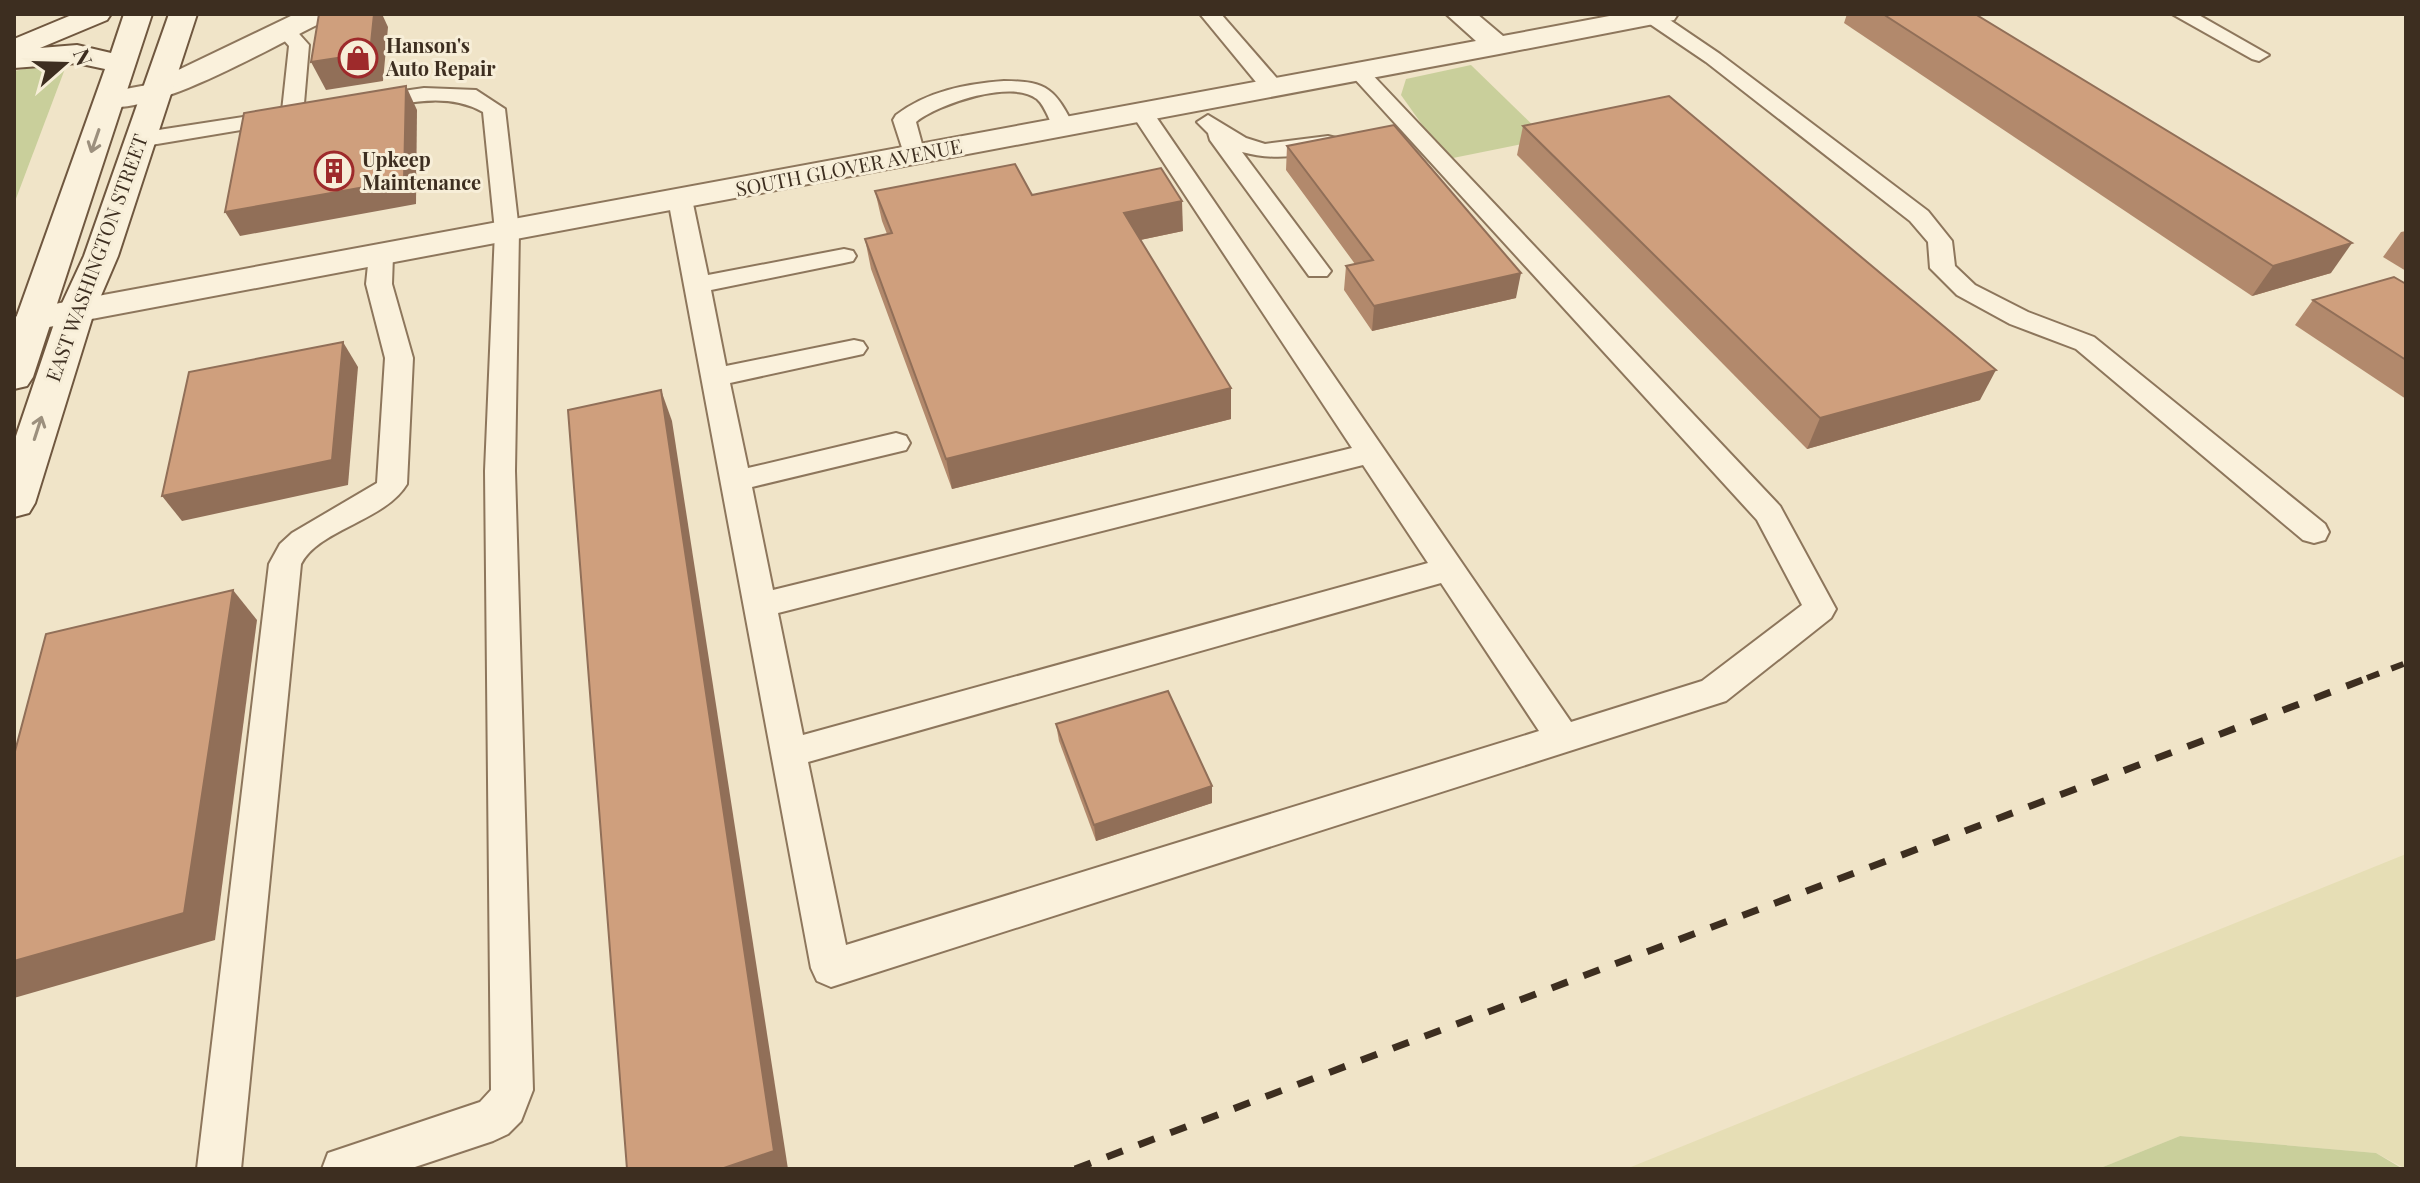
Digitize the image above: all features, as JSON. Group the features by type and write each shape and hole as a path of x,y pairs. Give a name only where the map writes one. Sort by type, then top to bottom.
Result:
{"street":[{"path":"14,50 97,14"},
{"name":"EAST WASHINGTON STREET","path":"14,377 138,14"},
{"name":"EAST WASHINGTON STREET","path":"14,503 76,312 101,256 183,14"},
{"path":"110,100 155,92 317,14"},
{"path":"1460,14 1499,46"},
{"name":"SOUTH GLOVER AVENUE","path":"33,319 1142,113 1202,113 1273,88 1368,81 1499,46 1658,15"},
{"path":"14,59 77,54 122,64"}],"lane":[{"path":"1210,14 1273,88"},
{"path":"2182,14 2259,55"},
{"path":"1658,15 1919,216 1940,241 1943,268 1966,290 2019,318 2085,343 2314,532"},
{"path":"285,30 299,45 292,115"},
{"path":"1368,81 1384,106 1386,126"},
{"path":"680,199 831,968 1714,691 1820,609 1769,514 1368,81"},
{"path":"914,155 904,120 926,104 948,97 1004,87 1032,88 1046,95 1064,128"},
{"path":"344,1169 493,1119 506,1106 512,1090 500,471 507,231 494,109 468,95 454,94 424,94 351,106"},
{"path":"139,140 321,110"},
{"path":"1142,113 1563,738"},
{"path":"1202,113 1233,143 1257,150 1281,151 1344,141"},
{"path":"1202,113 1318,271"},
{"path":"219,1169 285,564 291,552 303,541 387,491 392,484 399,358 379,284 381,255"},
{"path":"697,285 844,256"},
{"path":"715,377 854,348"},
{"path":"736,481 896,443"},
{"path":"761,605 1371,453"},
{"path":"789,753 1449,569"}],"shaded area":[{"path":"2406,854 2406,1169 2376,1153 2180,1136 2098,1169 1626,1169"}],"green space":[{"path":"47,65 66,66 14,204 14,71"},
{"path":"1471,65 1547,139 1453,158 1423,126 1401,95 1406,79"},
{"path":"2180,1136 2376,1153 2403,1169 2098,1169"}],"building":[{"path":"319,14 374,14 370,53 311,62"},
{"path":"1883,14 1975,14 2352,243 2273,266"},
{"name":"Upkeep Maintenance","path":"406,86 404,180 225,212 244,113"},
{"path":"1669,96 1996,370 1820,418 1523,126"},
{"path":"1394,125 1521,273 1374,306 1346,266 1373,260 1287,146"},
{"path":"1015,164 1032,195 1161,168 1182,201 1124,213 1231,388 946,459 865,239 892,233 875,191"},
{"path":"2394,277 2406,284 2406,360 2313,300"},
{"path":"343,342 332,460 162,496 189,372"},
{"path":"661,390 774,1151 721,1169 627,1169 568,410"},
{"path":"233,590 184,913 14,961 14,755 46,634"},
{"path":"1168,691 1212,786 1094,825 1056,724"}],"railway":[{"path":"2367,678 2406,663"},
{"path":"1075,1169 2373,676"}],"place":[{"name":"Hanson's Auto Repair","path":"358,58"},
{"name":"Upkeep Maintenance","path":"334,171"}]}
